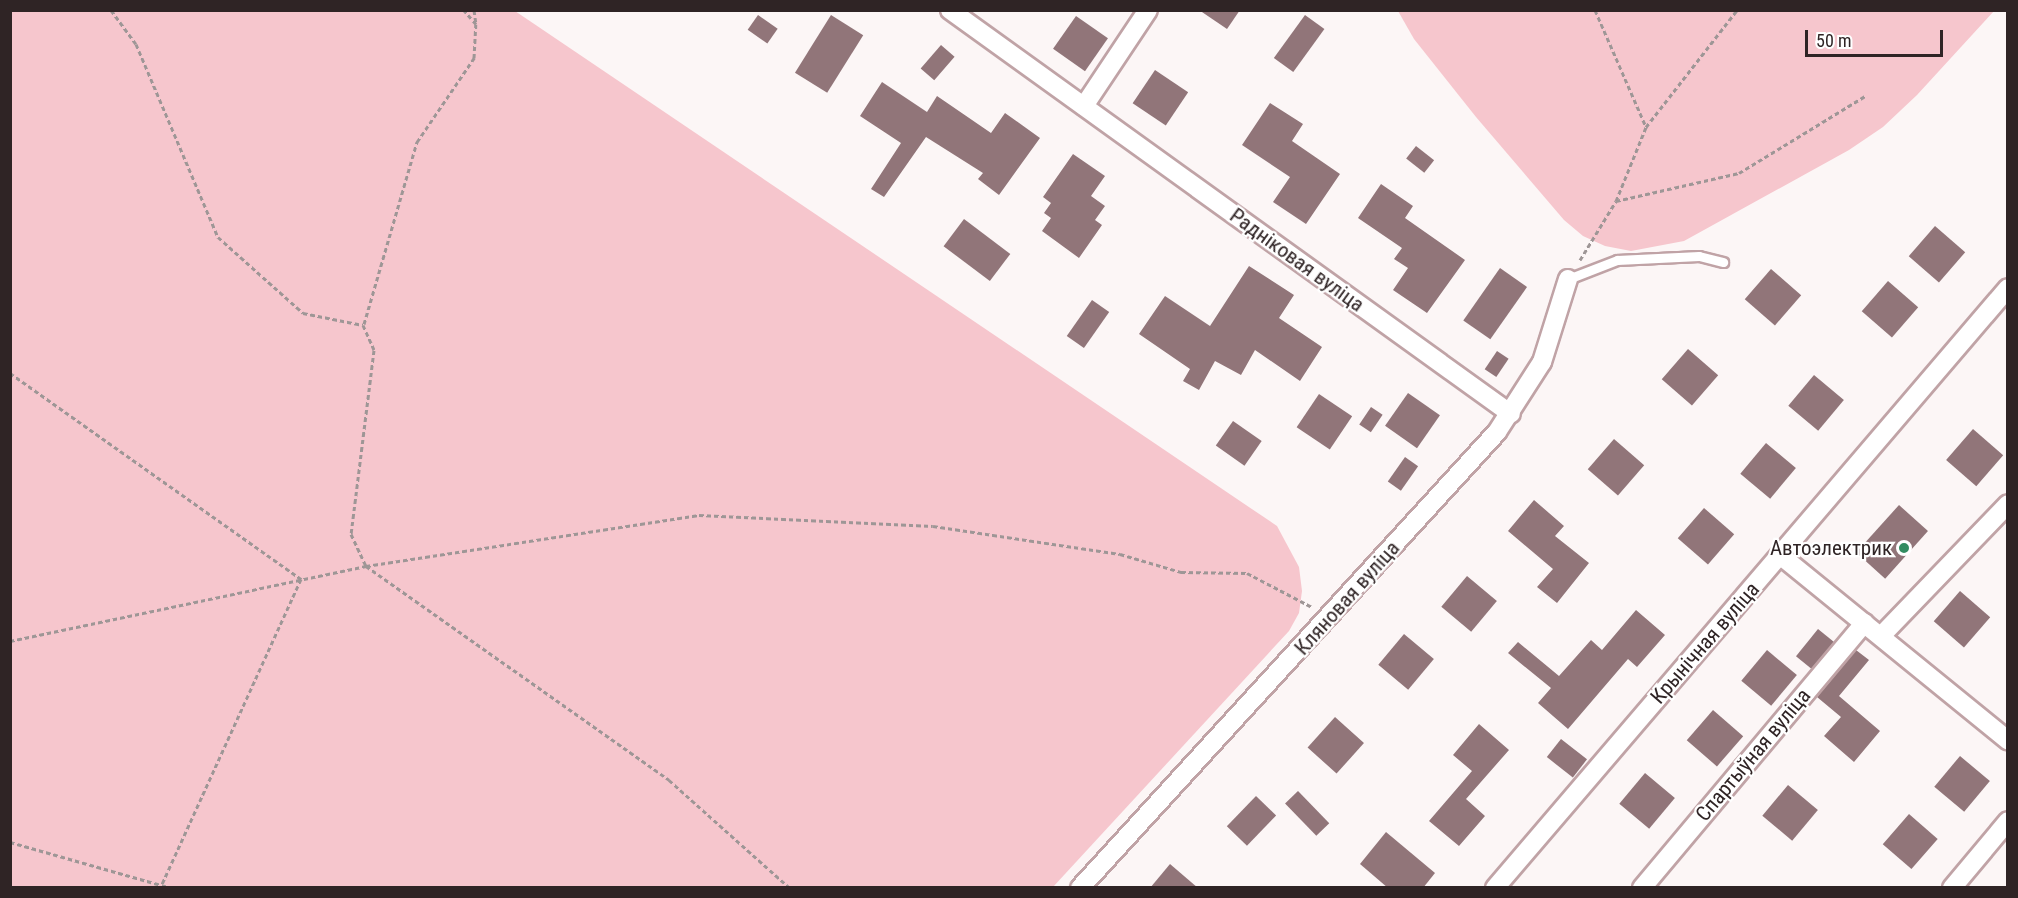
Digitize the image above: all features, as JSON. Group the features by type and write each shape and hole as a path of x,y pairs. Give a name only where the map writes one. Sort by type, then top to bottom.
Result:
{"street":[{"name":"Радніковая вуліца","path":"950,10 1511,414"},
{"path":"1084,106 1148,10"},
{"name":"Кляновая вуліца","path":"1080,888 1331,615 1511,414 1542,362 1568,279"},
{"name":"Крынічная вуліца","path":"1495,888 2007,288"},
{"path":"1881,636 2007,504"},
{"path":"1780,555 2007,740"},
{"name":"Спартыўная вуліца","path":"1642,888 1864,623"},
{"path":"1952,888 2007,821"}],"lane":[{"path":"1568,279 1617,260 1699,256 1723,262"}],"path":[{"path":"111,10 136,44 218,237 303,313 363,325"},
{"path":"464,10 476,24"},
{"path":"474,10 476,24 474,58 417,142 363,325 374,350 351,534 366,566 669,780 790,888"},
{"path":"1595,10 1646,127"},
{"path":"1568,279 1616,201 1646,127 1737,10"},
{"path":"1616,201 1739,173 1865,96"},
{"path":"10,373 301,579"},
{"path":"10,641 366,566 699,515 933,526 1120,554 1181,572 1247,573 1278,592 1331,615"},
{"path":"161,886 301,579"},
{"path":"10,842 172,888"}],"shaded area":[{"path":"10,11 515,11 1277,526 1299,567 1302,591 1299,613 1289,631 1053,887 11,887"},
{"path":"1398,11 1994,11 1917,95 1883,127 1849,150 1684,241 1631,251 1605,246 1583,236 1564,220 1476,117 1414,39"}],"building":[{"path":"1199,10 1240,10 1227,29"},
{"path":"758,15 778,29 767,44 748,30"},
{"path":"831,15 863,35 827,93 795,73"},
{"path":"1305,15 1324,29 1293,72 1274,58"},
{"path":"1076,16 1108,38 1085,71 1053,49"},
{"path":"941,45 955,57 934,80 921,68"},
{"path":"1155,70 1188,92 1166,126 1133,103"},
{"path":"882,82 927,112 937,96 991,133 1005,113 1040,138 999,195 978,179 983,173 926,137 884,197 871,189 901,143 860,116"},
{"path":"1270,103 1303,124 1292,141 1340,174 1306,224 1273,202 1290,177 1242,145"},
{"path":"1416,146 1434,160 1424,173 1406,159"},
{"path":"1073,154 1105,176 1091,196 1105,206 1095,220 1102,225 1079,258 1042,231 1051,218 1044,213 1051,203 1043,197"},
{"path":"1381,184 1413,206 1405,218 1465,260 1427,313 1393,290 1408,268 1394,259 1402,248 1358,218"},
{"path":"964,219 1010,254 990,281 944,246"},
{"path":"1935,226 1965,252 1939,282 1909,256"},
{"path":"1249,266 1294,295 1279,318 1322,347 1300,381 1255,350 1241,375 1215,361 1199,390 1183,381 1190,369 1139,334 1165,296 1210,326"},
{"path":"1500,268 1527,287 1490,339 1463,320"},
{"path":"1771,269 1801,295 1775,325 1745,299"},
{"path":"1888,281 1918,307 1892,337 1862,311"},
{"path":"1092,300 1109,312 1084,348 1067,336"},
{"path":"1688,349 1718,375 1692,405 1662,379"},
{"path":"1497,351 1509,359 1496,377 1485,369"},
{"path":"1814,375 1844,400 1818,431 1788,406"},
{"path":"1408,393 1440,415 1417,448 1385,426"},
{"path":"1319,394 1352,416 1330,450 1297,427"},
{"path":"1371,407 1383,415 1371,432 1359,424"},
{"path":"1233,421 1262,441 1244,466 1216,446"},
{"path":"1973,429 2003,455 1976,486 1946,460"},
{"path":"1614,439 1644,465 1618,495 1588,469"},
{"path":"1766,443 1796,468 1770,499 1740,474"},
{"path":"1405,457 1418,466 1401,491 1388,482"},
{"path":"1534,500 1564,526 1555,536 1589,563 1557,603 1537,587 1553,569 1508,531"},
{"path":"1899,505 1928,531 1885,579 1856,553"},
{"path":"1704,508 1734,534 1708,564 1678,538"},
{"path":"1467,576 1497,601 1471,632 1441,607"},
{"path":"1960,591 1990,617 1964,647 1934,621"},
{"path":"1636,610 1665,635 1637,667 1628,659 1568,729 1538,703 1551,688 1508,653 1518,642 1559,676 1591,640 1602,650"},
{"path":"1818,629 1834,642 1812,669 1796,656"},
{"path":"1404,634 1434,659 1408,690 1378,665"},
{"path":"1767,650 1797,675 1771,706 1741,681"},
{"path":"1856,650 1869,660 1839,696 1880,731 1854,762 1824,736 1841,717 1817,697"},
{"path":"1713,710 1743,736 1717,766 1687,740"},
{"path":"1335,717 1364,743 1337,774 1308,747"},
{"path":"1479,724 1509,750 1466,799 1485,816 1459,846 1429,821 1472,771 1453,755"},
{"path":"1561,739 1587,759 1573,777 1547,757"},
{"path":"1960,756 1990,781 1964,812 1934,787"},
{"path":"1645,773 1675,798 1649,829 1619,804"},
{"path":"1788,785 1818,810 1792,841 1762,816"},
{"path":"1298,791 1329,823 1316,836 1285,804"},
{"path":"1256,796 1276,815 1247,846 1227,826"},
{"path":"1909,814 1938,839 1911,869 1883,844"},
{"path":"1386,832 1435,873 1423,888 1388,888 1360,864"},
{"path":"1170,864 1198,888 1150,888"}],"place":[{"name":"Автоэлектрик","path":"1904,548"}]}
